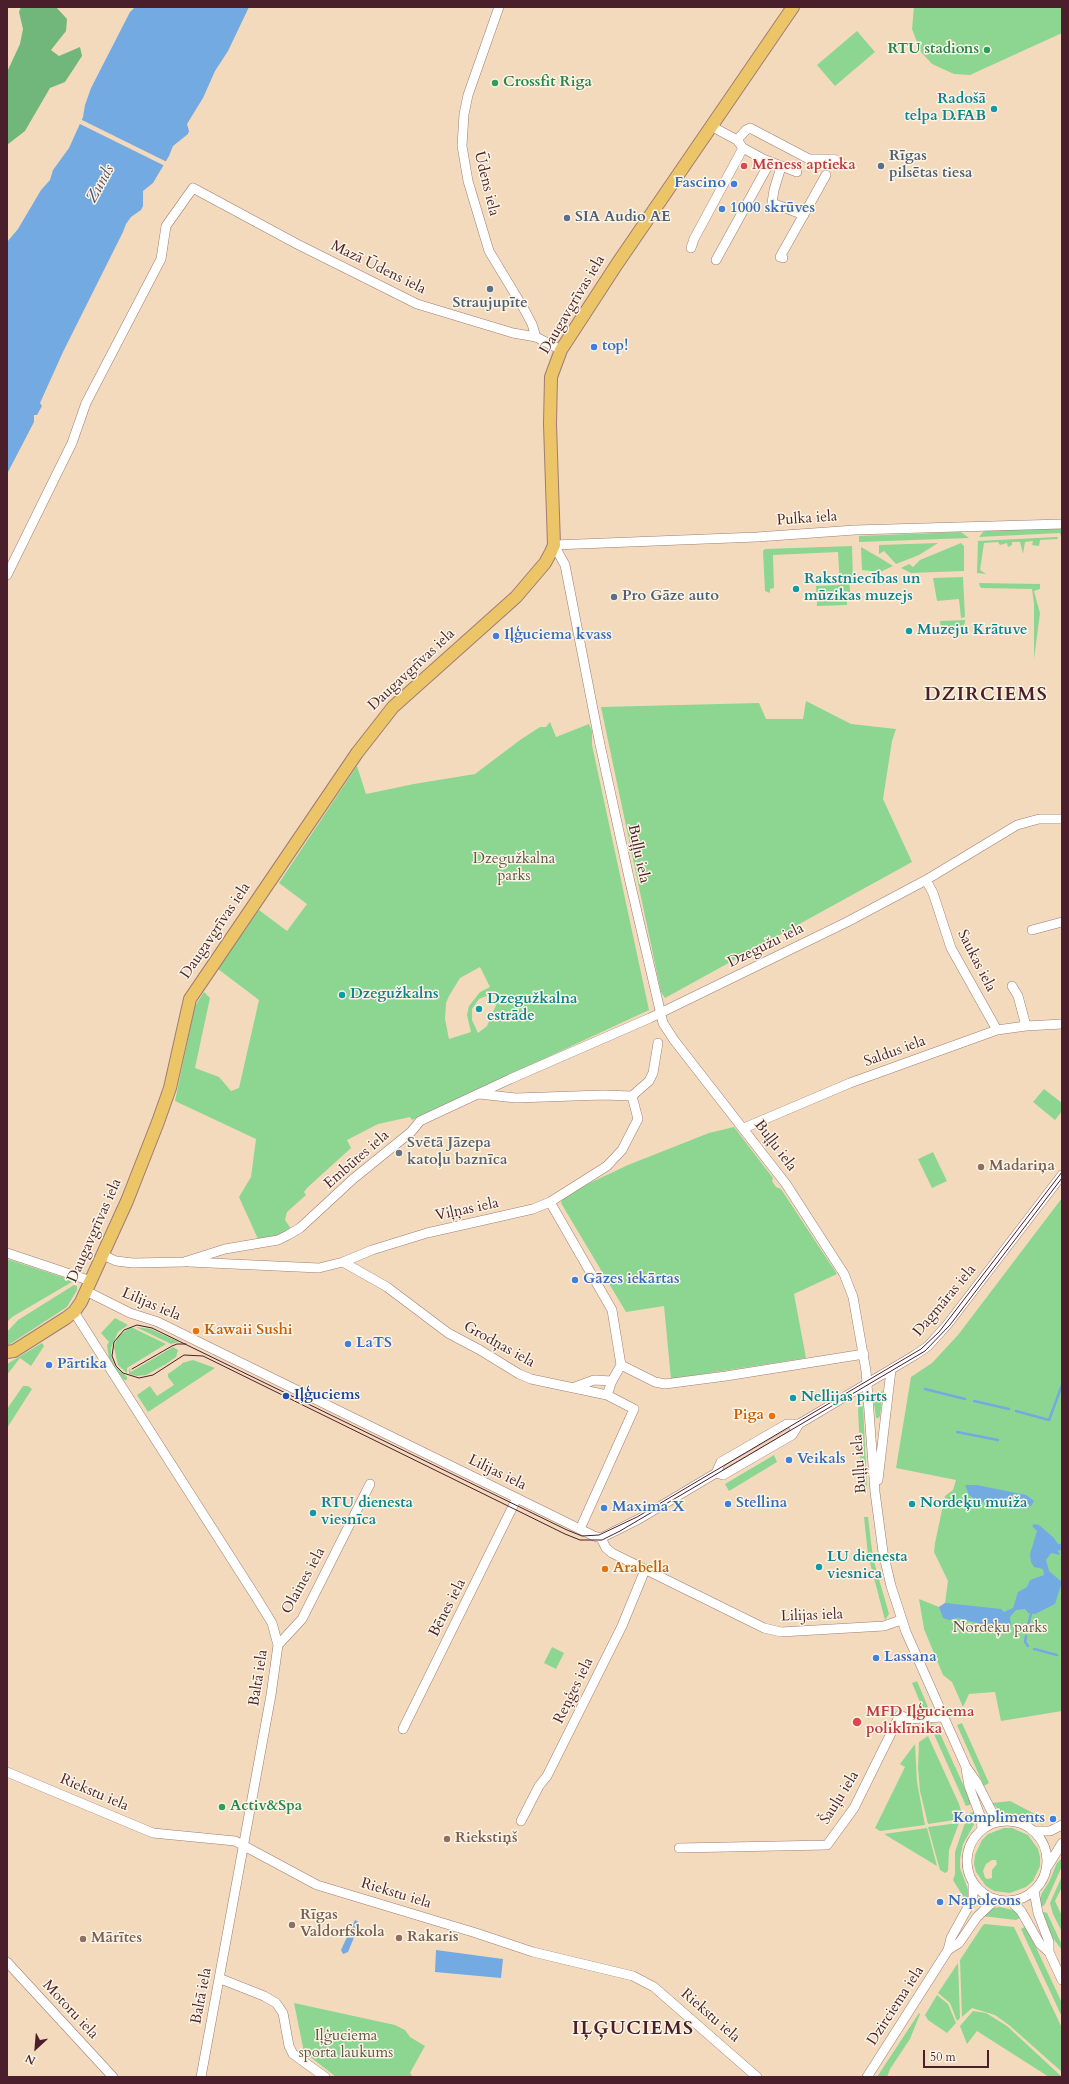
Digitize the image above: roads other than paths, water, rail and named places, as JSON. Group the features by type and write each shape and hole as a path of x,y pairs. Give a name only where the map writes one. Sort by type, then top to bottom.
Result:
{"main road":[{"name":"Daugavgrīvas iela","path":"7,1361 11,1352 74,1312 88,1286 127,1201 166,1100 188,1005 196,990 376,726 410,691 516,597 545,563 554,545 550,424 551,391 552,371 561,350 711,126 793,7"}],"street":[{"name":"Ūdens iela","path":"499,7 468,95 464,114 462,146 468,181 489,251 524,309 532,324 536,336"},
{"path":"711,126 737,140 743,148 782,168 797,172"},
{"path":"737,140 746,130 750,128 809,159 833,159 840,162"},
{"path":"691,248 694,239 743,148"},
{"path":"716,260 770,162"},
{"path":"782,168 774,190 772,203 804,215"},
{"path":"783,258 780,257 826,175"},
{"path":"759,182 774,190"},
{"name":"Mazā Ūdens iela","path":"7,575 72,443 86,403 161,259 166,226 193,188 297,244 417,304 513,333 536,336 561,350"},
{"name":"Pulka iela","path":"554,545 757,537 855,530 1062,524"},
{"name":"Buļļu iela","path":"554,545 565,566 599,740 663,1022 674,1040 744,1128 786,1184 844,1274 853,1297 864,1354 875,1492 883,1552 901,1620 966,1767 976,1781 990,1808 1000,1821"},
{"name":"Dzegužu iela","path":"477,1094 660,1013 847,922 926,880 1017,825 1039,819 1062,819"},
{"name":"Saukas iela","path":"926,880 933,893 951,948 997,1030"},
{"path":"1032,930 1062,922"},
{"path":"1012,986 1018,996 1026,1026"},
{"name":"Saldus iela","path":"744,1128 850,1083 997,1030 1026,1026 1062,1024"},
{"path":"477,1094 516,1098 603,1095 632,1096 649,1081 653,1073 658,1043"},
{"name":"Embūtes iela","path":"103,1255 116,1261 133,1263 184,1262 225,1249 278,1240 288,1236 300,1228 353,1179 416,1128 420,1121 477,1094"},
{"name":"Viļņas iela","path":"184,1262 318,1268 342,1262 372,1250 427,1232 517,1214 550,1202 607,1166 622,1150 638,1119 632,1096"},
{"name":"Dagmāras iela","path":"601,1538 639,1519 716,1472 721,1462 787,1424 799,1424 915,1355 939,1335 1062,1175"},
{"path":"550,1202 612,1310 621,1365 612,1381 607,1396"},
{"name":"Lilijas iela","path":"7,1253 88,1286 130,1313 158,1322 601,1538 606,1548 612,1553 772,1631 781,1632 884,1626 901,1620"},
{"name":"Grodņas iela","path":"342,1262 387,1287 448,1333 480,1350 519,1374 531,1379 575,1387 607,1396 634,1409 580,1529"},
{"name":"Baltā iela","path":"74,1312 272,1623 278,1645 272,1688 243,1845 221,1979 201,2077"},
{"path":"621,1365 654,1382 665,1384 864,1354"},
{"path":"875,1492 881,1462 891,1370"},
{"path":"575,1387 594,1380 612,1381"},
{"name":"Olaines iela","path":"278,1645 302,1619 370,1484"},
{"name":"Bēnes iela","path":"403,1729 517,1498"},
{"name":"Reņģes iela","path":"521,1821 539,1786 547,1776 622,1626 645,1570"},
{"name":"Šauļu iela","path":"679,1848 826,1845 854,1808 900,1715 908,1719 943,1717"},
{"name":"Buļļu iela","path":"966,1767 969,1786 981,1818 982,1829"},
{"name":"Riekstu iela","path":"7,1772 153,1833 228,1839 243,1845 317,1885 476,1933 533,1952 633,1976 654,1987 758,2077"},
{"path":"1048,1866 1047,1853 1042,1842 1034,1831 1026,1825 1014,1821 1000,1821 982,1829 972,1841 967,1856 968,1872 973,1883 981,1892 996,1900 1011,1901 1024,1898 1034,1891 1041,1882 1048,1866 1061,1846"},
{"path":"1034,1831 1050,1831 1062,1825"},
{"name":"Dzirciema iela","path":"867,2077 948,1950 951,1938 972,1898 973,1883"},
{"path":"1034,1891 1038,1913 1049,1942 1049,1952"},
{"name":"Dzirciema iela","path":"948,1950 959,1943 977,1917 996,1900"},
{"path":"1011,1901 1027,1918 1040,1944 1049,1952 1062,1980"},
{"name":"Motoru iela","path":"7,1962 113,2077"},
{"path":"221,1979 264,1996 276,2003 283,2013 289,2046 293,2054 325,2077"}],"water":[{"name":"Zunds","path":"135,7 249,7 228,51 215,71 203,98 187,124 189,131 188,134 173,146 169,156 153,183 143,191 143,206 141,210 131,217 126,224 63,352 40,403 42,406 37,415 34,415 34,422 7,474 7,242 18,229 41,190 50,180 53,170 69,148 83,117 85,105 91,88 130,12"},
{"path":"965,1485 977,1485 1026,1495 1034,1501 1032,1505 1025,1509 977,1501 969,1495"},
{"path":"1034,1524 1039,1525 1053,1537 1058,1544 1062,1544 1062,1549 1058,1551 1060,1555 1051,1553 1046,1560 1049,1571 1062,1582 1055,1604 1035,1614 1028,1613 1025,1609 1016,1610 1010,1617 1011,1625 1008,1628 1002,1629 957,1618 949,1620 943,1618 939,1607 945,1603 1001,1609 1004,1612 1013,1608 1018,1592 1027,1587 1030,1580 1044,1575 1043,1569 1034,1567 1031,1562 1030,1554 1037,1531 1032,1526"},
{"path":"355,1920 360,1923 348,1952 343,1954 341,1950"},
{"path":"436,1950 503,1959 501,1978 435,1972"}],"waterway":[{"path":"1016,1411 1049,1420 1062,1385"},
{"path":"925,1389 965,1399"},
{"path":"974,1401 1009,1409"},
{"path":"957,1432 998,1440"},
{"path":"1027,1629 1031,1614"},
{"path":"1026,1636 1025,1642 1028,1646"},
{"path":"1034,1649 1057,1655"}],"tram line":[{"path":"1062,1172 939,1332 921,1349 637,1517 599,1535 582,1536 567,1530 152,1328 137,1325 124,1330 114,1342 112,1356 116,1366 123,1373 139,1378 153,1375 184,1355 203,1356 565,1534 580,1540 602,1540 620,1531 925,1351 950,1325 1062,1178"},
{"path":"132,1369 172,1346 177,1344 186,1344"}],"place":[{"name":"RTU stadions","path":"987,50"},
{"name":"Crossfit Riga","path":"495,83"},
{"name":"Radošā telpa D.FAB","path":"994,109"},
{"name":"Mēness aptieka","path":"744,166"},
{"name":"Rīgas pilsētas tiesa","path":"881,166"},
{"name":"Fascino","path":"734,184"},
{"name":"1000 skrūves","path":"722,209"},
{"name":"SIA Audio AE","path":"567,218"},
{"name":"Straujupīte","path":"490,289"},
{"name":"top!","path":"594,347"},
{"name":"Rakstniecības un mūzikas muzejs","path":"796,589"},
{"name":"Pro Gāze auto","path":"614,597"},
{"name":"Muzeju Krātuve","path":"909,631"},
{"name":"Iļģuciema kvass","path":"496,636"},
{"name":"Dzegužkalns","path":"342,995"},
{"name":"Dzegužkalna estrāde","path":"479,1009"},
{"name":"Svētā Jāzepa katoļu baznīca","path":"399,1153"},
{"name":"Madariņa","path":"981,1167"},
{"name":"Gāzes iekārtas","path":"575,1280"},
{"name":"Kawaii Sushi","path":"196,1331"},
{"name":"LaTS","path":"348,1344"},
{"name":"Pārtika","path":"49,1365"},
{"name":"Iļģuciems","path":"286,1396"},
{"name":"Nellijas pirts","path":"793,1398"},
{"name":"Piga","path":"772,1416"},
{"name":"Veikals","path":"789,1460"},
{"name":"Stellina","path":"728,1504"},
{"name":"Nordeķu muiža","path":"912,1504"},
{"name":"Maxima X","path":"604,1508"},
{"name":"RTU dienesta viesnīca","path":"313,1513"},
{"name":"LU dienesta viesnica","path":"819,1567"},
{"name":"Arabella","path":"605,1569"},
{"name":"Lassana","path":"876,1658"},
{"name":"MFD Iļģuciema poliklīnika","path":"857,1722"},
{"name":"Activ&Spa","path":"222,1807"},
{"name":"Kompliments","path":"1053,1819"},
{"name":"Riekstiņš","path":"447,1839"},
{"name":"Napoleons","path":"940,1902"},
{"name":"Rīgas Valdorfskola","path":"292,1925"},
{"name":"Rakaris","path":"399,1938"},
{"name":"Mārītes","path":"83,1939"}],"district":[{"name":"DZIRCIEMS","path":"986,696"},
{"name":"IĻĢUCIEMS","path":"633,2030"}],"park label":[{"name":"Dzegužkalna parks","path":"514,868"},
{"name":"Nordeķu parks","path":"1000,1629"},
{"name":"Iļģuciema sporta laukums","path":"346,2046"}]}
